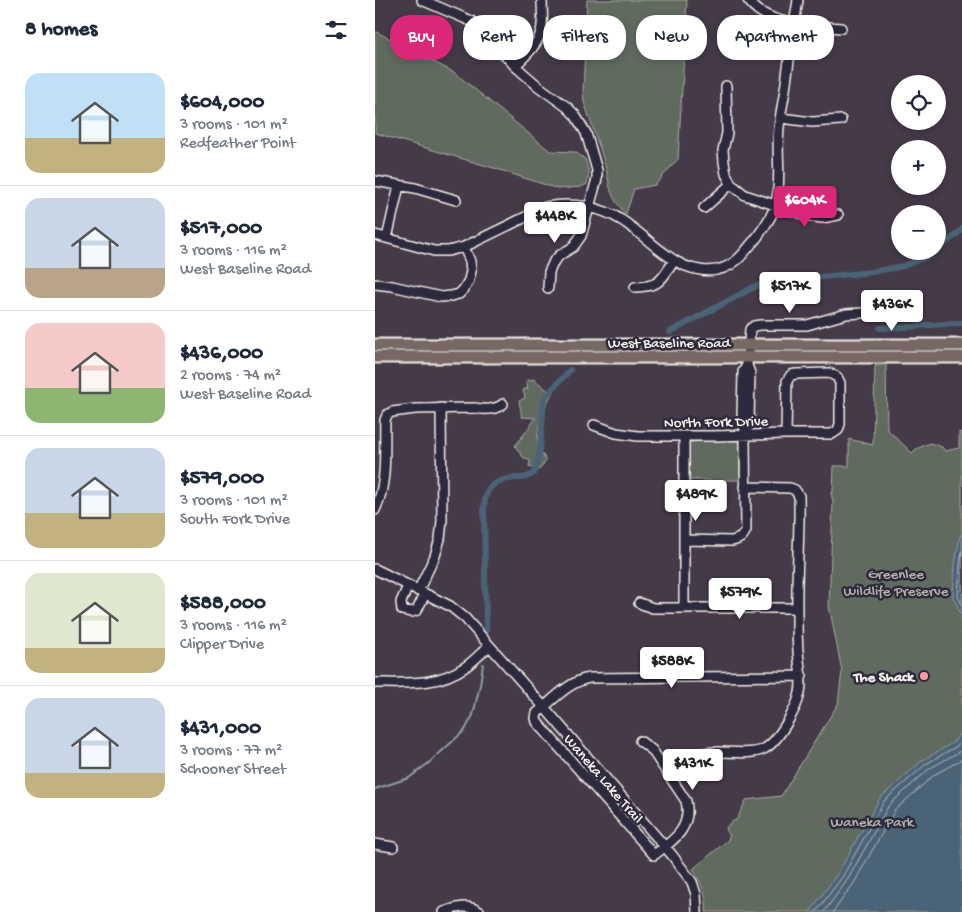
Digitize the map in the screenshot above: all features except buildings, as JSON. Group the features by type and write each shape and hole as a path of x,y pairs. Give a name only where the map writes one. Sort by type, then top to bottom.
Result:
{"main road":[{"name":"West Baseline Road","path":"375,345 962,345"},
{"name":"West Baseline Road","path":"375,357 748,361 962,357"}],"street":[{"path":"422,0 471,21 481,29 515,66 567,107 579,120 586,133 597,170 597,179 581,236 573,247 554,261 549,272 548,288"},
{"path":"515,66 535,45 540,36 542,0"},
{"path":"748,0 764,15"},
{"path":"795,15 798,0"},
{"path":"834,27 841,28"},
{"path":"375,235 434,251 449,251 463,247 546,207 558,205 590,207 622,220 674,261 686,268 709,271 729,266 737,260 759,234 767,223 775,205 779,184 779,128 789,60"},
{"path":"726,86 727,133 723,150 726,174 731,184 745,195 808,216 822,218 838,215"},
{"path":"781,118 812,122 841,120"},
{"path":"375,181 415,188 456,200"},
{"path":"704,208 731,184"},
{"path":"387,238 399,186"},
{"path":"375,284 441,297 459,294 469,280 471,271 470,261 463,247"},
{"path":"635,287 647,287 655,284 674,261"},
{"path":"684,540 739,540 746,530 746,435 749,423 750,373 748,345 750,329 754,326 807,324 846,314 862,313"},
{"name":"North Fork Drive","path":"594,425 615,434 631,435 832,434 838,430 840,424 840,383 837,377 829,373 796,374 791,376 787,381 786,434"},
{"path":"375,510 382,488 385,420 387,415 392,412 415,409 483,409 500,407 503,404"},
{"path":"408,586 401,602 402,610 412,612 417,610 440,539 442,521 441,408"},
{"path":"684,436 684,608"},
{"path":"668,773 697,754 706,752 755,752 764,749 771,744 791,715 800,693 802,676 798,652 797,608 799,496 795,490 790,488 745,487"},
{"name":"Waneka Lake Trail","path":"375,569 422,592 455,610 465,618 665,847 692,882 696,894 697,912"},
{"path":"639,603 653,608 797,608"},
{"path":"375,682 416,683 443,678 467,666 489,646"},
{"path":"544,707 573,683 589,678 802,676"},
{"name":"Waneka Lake Trail","path":"544,707 537,713 537,722 654,855 665,847"},
{"path":"640,741 652,750 686,802 688,811 687,821 682,830 665,847"},
{"path":"375,844 393,846"},
{"path":"445,912 455,907 465,906 480,912"}],"green space":[{"path":"587,0 687,0 686,15 636,15 636,60 684,60 678,159 655,185 634,189 626,214 616,202 611,191 603,157 584,102 583,92 584,60 626,60 626,15 586,15"},
{"path":"375,31 390,39 390,60 430,60 455,73 550,151 575,152 585,159 589,172 587,184 581,187 558,189 375,133"},
{"path":"886,364 887,429 912,453 916,449 930,443 942,447 945,451 959,448 959,432 962,433 962,912 706,912 705,895 693,869 728,840 730,835 726,828 737,819 746,800 781,796 838,704 842,671 829,606 833,502 831,493 833,492 834,466 849,466 849,439 873,445 875,366"},
{"path":"534,379 552,394 539,424 539,445 546,461 539,470 529,467 530,461 523,457 515,446 536,418 522,417 519,401 525,398 523,390 528,388 526,381"},
{"path":"737,439 740,446 740,480 725,480 713,486 709,480 689,480 689,443"}],"water":[{"path":"962,534 962,614 953,597 955,564"},
{"path":"962,730 962,912 810,912 838,873 880,798 923,760 954,742"}],"waterway":[{"path":"946,243 962,229"},
{"path":"670,332 756,286 871,272 903,266 918,260"},
{"path":"880,328 962,323"},
{"path":"486,631 485,497 490,488 497,482 530,476 534,473 540,449 544,401 570,370"},
{"path":"375,789 409,778 430,762 465,730 473,715 483,664"}],"place":[{"name":"The Shack","path":"924,676"}],"park label":[{"name":"Greenlee Wildlife Preserve","path":"896,582"},
{"name":"Waneka Park","path":"872,821"}]}
